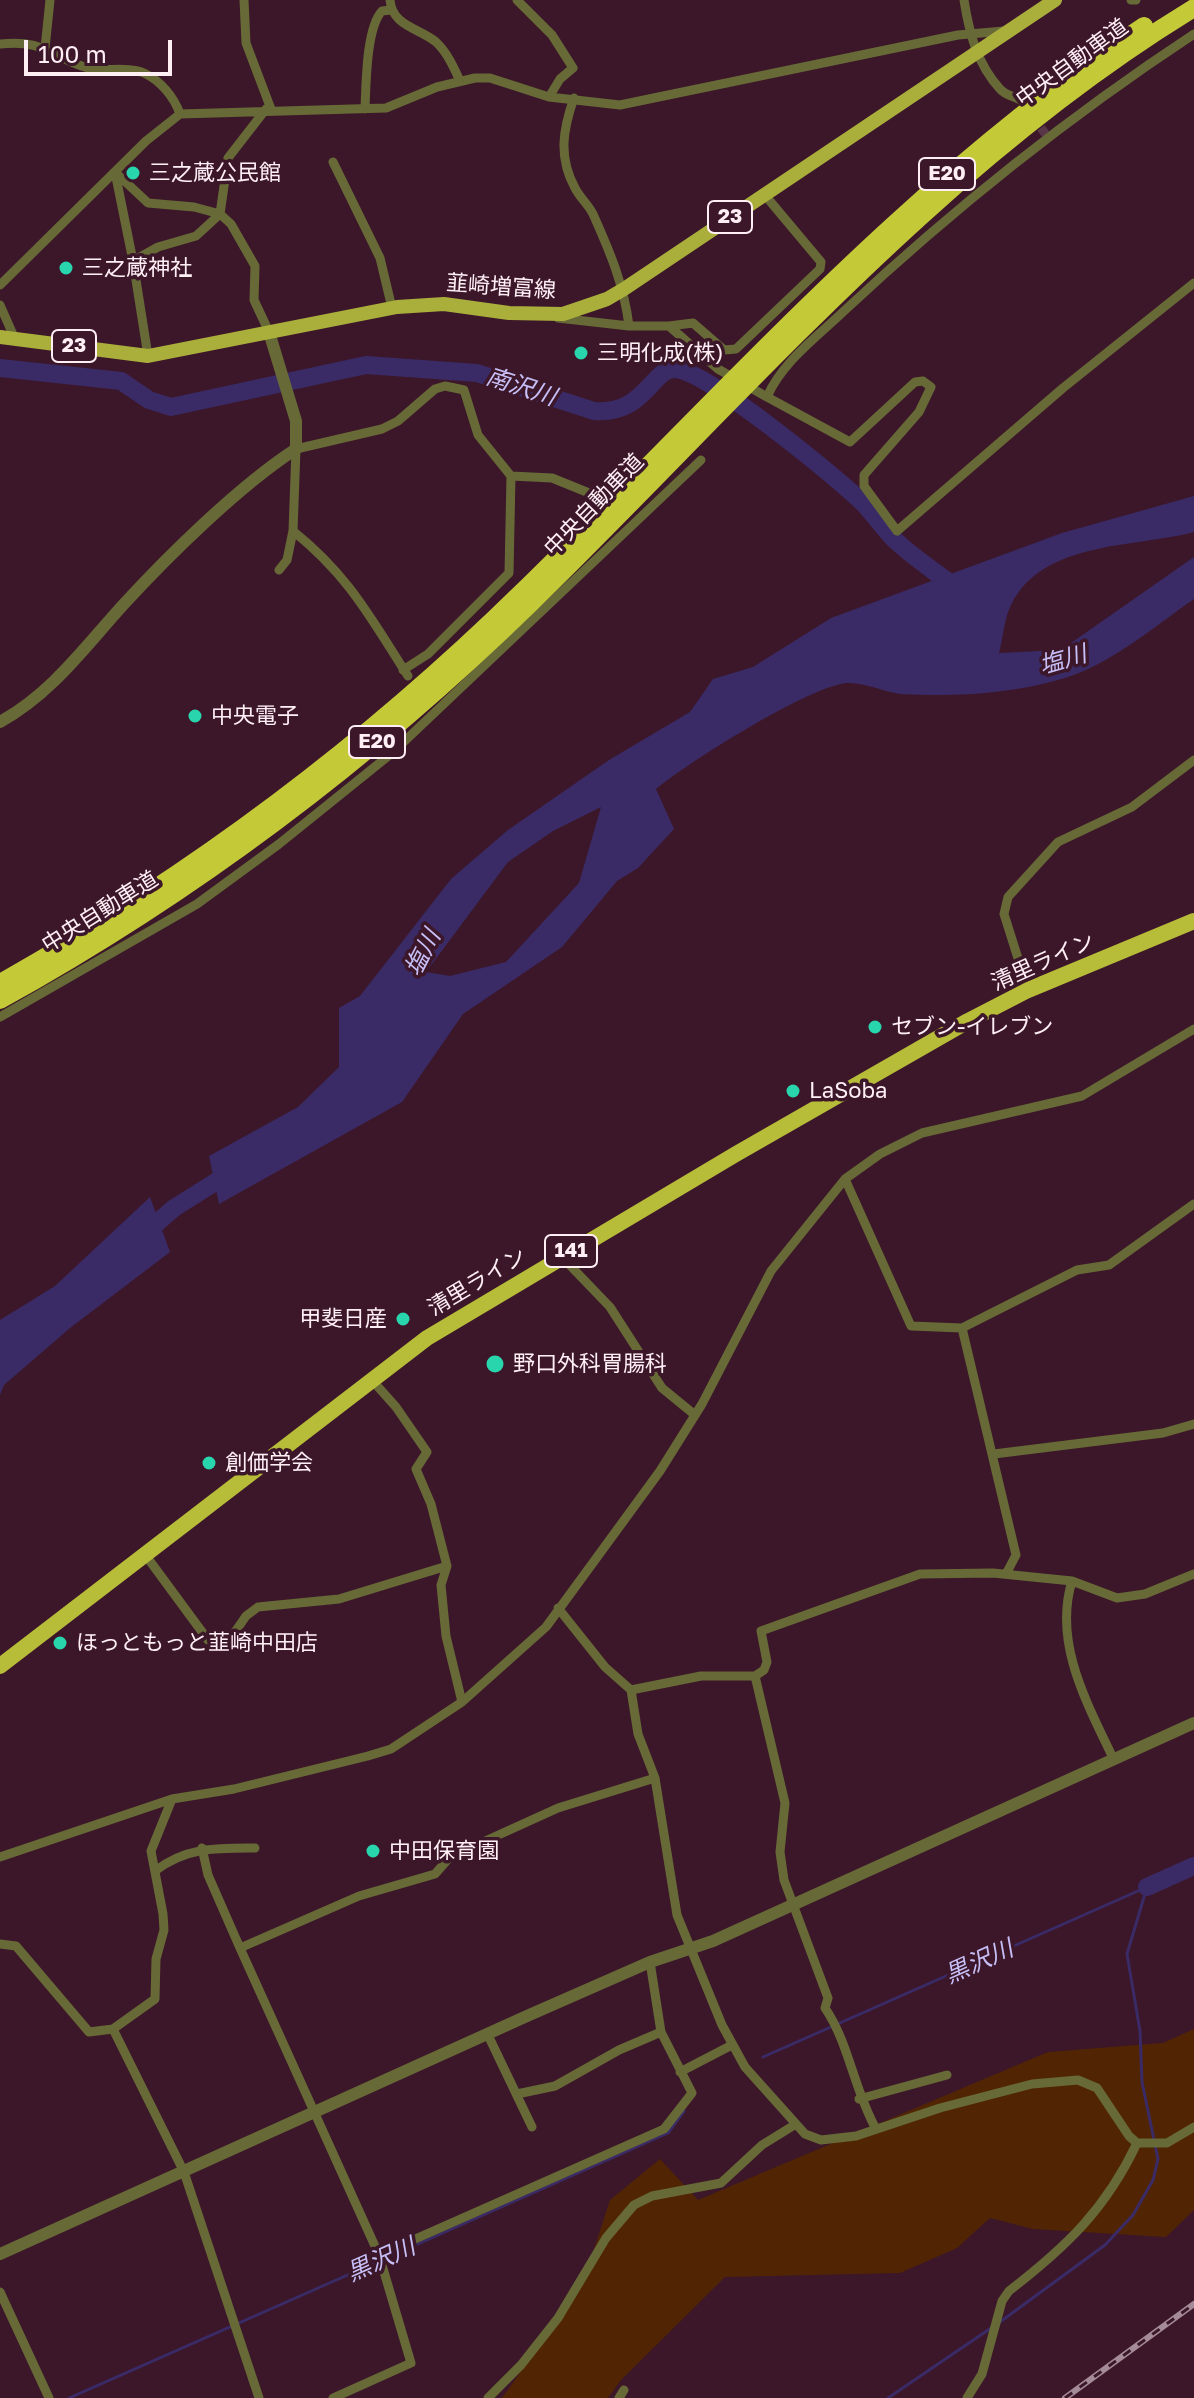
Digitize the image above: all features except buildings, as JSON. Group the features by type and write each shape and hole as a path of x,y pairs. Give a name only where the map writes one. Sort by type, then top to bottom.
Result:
{"highway":[{"name":"中央自動車道","path":"743,379 824,286 948,173 1040,99 1183,0"},
{"name":"中央自動車道","path":"0,983 146,895 307,781 412,693 646,476 743,379 1002,146 1084,83 1194,8"},
{"name":"中央自動車道","path":"0,1000 154,908 315,793 419,707 531,603 646,476"},
{"name":"清里ライン","path":"0,1666 427,1338 561,1256 1028,990 1194,921"}],"main road":[{"name":"韮崎増富線","path":"8,338 148,356 392,308 444,304 546,316 589,307 624,289 978,55 1055,0"}],"street":[{"path":"45,48 50,0"},
{"path":"244,0 246,43 268,109"},
{"path":"517,0 552,35 573,68 560,79 549,97"},
{"path":"964,0 970,35 978,55 999,89 1022,101"},
{"path":"365,109 367,69 376,19 390,5 403,24 436,42 453,65 460,81"},
{"path":"0,285 146,141 180,114 268,109 386,108 460,81 490,78 549,97 630,104 970,35 1011,31"},
{"path":"767,397 775,378 865,291 966,203 1123,81 1194,34"},
{"path":"0,44 22,42 45,48 89,68 142,72 175,100 180,114"},
{"path":"574,98 563,130 566,160 575,188 593,215 624,289 629,326"},
{"path":"133,261 158,247 196,236 220,214 228,158 268,109"},
{"path":"333,162 380,258 392,308"},
{"path":"115,172 148,203 194,207 220,214 231,224 255,266 254,300 269,332 296,421 293,531 287,560 279,570"},
{"path":"115,172 148,356"},
{"path":"546,316 629,326 693,323 724,350 732,351 820,269 821,262 764,194"},
{"path":"669,326 718,369 850,442 915,382 923,381 931,387 919,412 864,475 864,486 897,531 1063,388 1194,283"},
{"path":"0,305 8,338"},
{"path":"0,722 29,705 65,673 178,549 296,449 382,429 398,421 435,389 455,387 464,390 471,402 478,435 511,476 509,573 405,673 356,592 318,551 293,531"},
{"path":"0,1017 197,904 313,817 392,753 496,658 701,460"},
{"path":"511,476 552,478 599,497"},
{"path":"1028,990 1004,914 1008,897 1058,842 1132,807 1194,760"},
{"path":"0,1857 172,1799 234,1789 391,1749 462,1702 546,1627 660,1471 695,1415 771,1271 845,1179 880,1154 922,1133 1082,1096 1194,1029"},
{"path":"845,1179 911,1326 962,1328 1077,1270 1109,1265 1194,1204"},
{"path":"561,1256 610,1307 662,1388 695,1415"},
{"path":"962,1328 1016,1555 1006,1574"},
{"path":"371,1379 396,1407 427,1452 416,1469 431,1504 447,1566 441,1585 446,1636 462,1702"},
{"path":"994,1454 1163,1433 1194,1424"},
{"path":"144,1553 208,1640 224,1648 246,1616 258,1607 339,1599 447,1566"},
{"path":"631,1690 701,1676 755,1676 764,1670 767,1662 761,1631 920,1574 1006,1574 1072,1581 1117,1598 1145,1594 1194,1574"},
{"path":"1072,1581 1065,1605 1074,1674 1113,1758"},
{"path":"558,1608 605,1667 631,1690 638,1734 655,1778 672,1902 732,2045 766,2094 805,2134 821,2140 856,2136 1032,2084 1078,2080 1097,2088 1137,2143 1167,2143 1194,2127"},
{"path":"755,1676 785,1803 780,1863 859,2099 876,2129"},
{"path":"0,2254 487,2033 650,1962 691,1950 1194,1723"},
{"path":"240,1948 359,1896 408,1885 435,1874 450,1857 558,1808 655,1778"},
{"path":"0,1944 16,1946 89,2032 113,2029 155,1999 156,1959 164,1930 161,1891 151,1851 172,1799"},
{"path":"155,1871 174,1856 202,1848 255,1848"},
{"path":"202,1848 208,1875 379,2255 411,2363 333,2398"},
{"path":"379,2255 664,2129 692,2093 661,2032 650,1962"},
{"path":"113,2029 184,2172 259,2398"},
{"path":"517,2094 555,2086 619,2050 661,2032"},
{"path":"487,2033 532,2127"},
{"path":"680,2072 732,2045"},
{"path":"859,2099 947,2075"},
{"path":"488,2398 521,2365 558,2318 606,2238 634,2205 652,2196 721,2183 762,2145 796,2124"},
{"path":"967,2398 982,2374 997,2317 1009,2291 1068,2243 1107,2199 1137,2143"},
{"path":"0,2292 49,2398"}],"shaded area":[{"path":"1194,2029 1194,2210 1166,2237 1033,2229 990,2218 957,2248 900,2273 725,2277 621,2380 608,2398 502,2398 582,2286 610,2200 660,2159 698,2200 1048,2052 1163,2043"}],"water":[{"path":"1194,496 1194,532 1092,550 1045,568 1026,584 1011,605 999,653 1061,650 1194,557 1194,599 1112,656 1058,680 1000,691 940,695 901,694 847,683 805,697 720,745 656,789 674,829 638,868 617,881 562,947 463,1014 402,1102 219,1204 209,1156 298,1107 339,1067 339,1008 360,996 451,879 508,830 609,760 690,712 713,679 753,667 831,618 1062,533","holes":["601,807 579,883 506,962 450,976 426,972 508,862 553,831"]},
{"path":"150,1197 170,1252 70,1328 4,1385 0,1395 0,1320 55,1286"}],"waterway":[{"name":"南沢川","path":"0,368 121,381 149,400 171,407 366,365 477,373 594,411 625,406 660,375 676,369 715,387 798,448 860,500 903,548 959,590"},
{"name":"塩川","path":"143,1235 174,1208 233,1171"},
{"name":"黒沢川","path":"1147,1887 1194,1866"},
{"name":"黒沢川","path":"763,2057 1147,1887"},
{"path":"1000,2322 1105,2245 1133,2215 1153,2180 1158,2159 1142,2082 1140,2031 1127,1954 1147,1887"},
{"name":"黒沢川","path":"384,2259 668,2133 684,2111"},
{"name":"黒沢川","path":"69,2398 377,2262"},
{"path":"888,2398 991,2328"}],"tunnel":[{"path":"1033,117 1047,136"}],"railway":[{"path":"1065,2398 1194,2304"}],"place":[{"name":"三之蔵公民館","path":"133,173"},
{"name":"三之蔵神社","path":"66,268"},
{"name":"三明化成(株)","path":"581,353"},
{"name":"中央電子","path":"195,716"},
{"name":"セブン-イレブン","path":"875,1027"},
{"name":"LaSoba","path":"793,1091"},
{"name":"甲斐日産","path":"403,1319"},
{"name":"野口外科胃腸科","path":"495,1364"},
{"name":"創価学会","path":"209,1463"},
{"name":"ほっともっと韮崎中田店","path":"60,1643"},
{"name":"中田保育園","path":"373,1851"}]}
